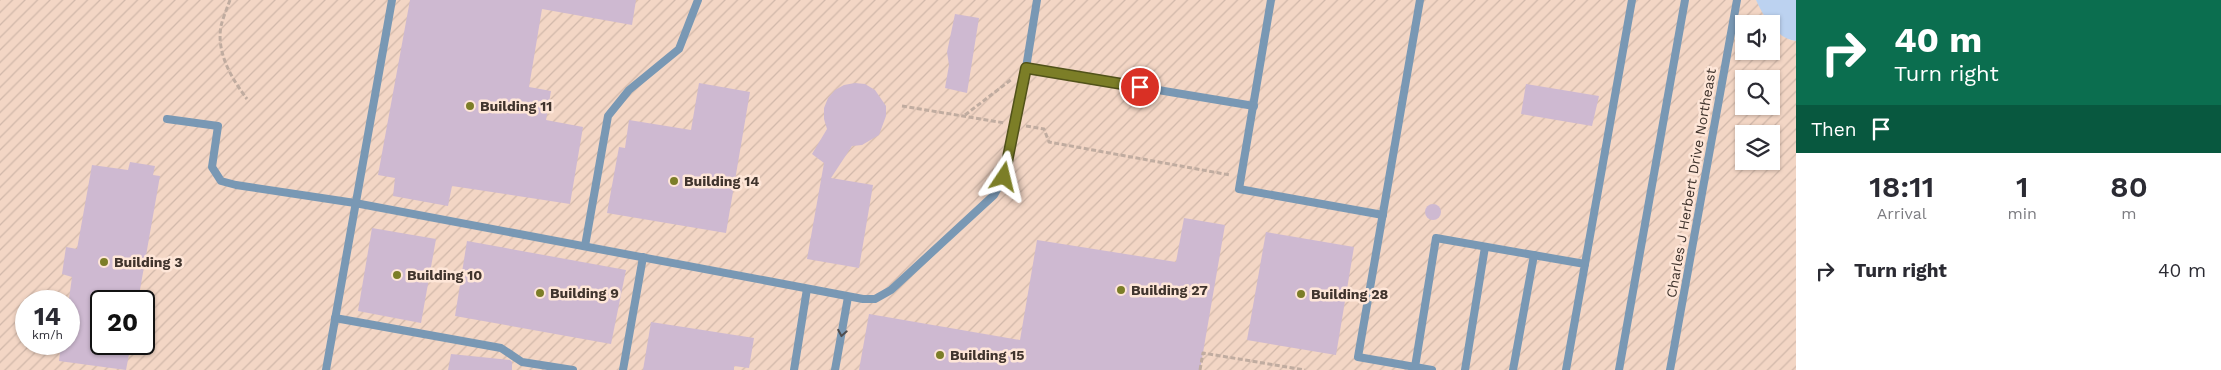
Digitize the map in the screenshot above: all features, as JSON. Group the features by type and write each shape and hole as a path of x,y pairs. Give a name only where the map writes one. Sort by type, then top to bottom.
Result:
{"lane":[{"path":"326,370 392,0"},
{"path":"585,246 608,116 629,90 679,49 698,0"},
{"path":"167,119 218,126 212,167 221,180 245,187 355,203 863,300 875,298 891,290 994,195 1004,177 1026,68 1037,0"},
{"path":"1271,0 1239,189 1383,215"},
{"path":"1420,0 1358,357 1432,370"},
{"path":"1566,370 1632,0"},
{"path":"1619,370 1684,0"},
{"name":"Charles J Herbert Drive Northeast","path":"1670,370 1737,0"},
{"path":"1026,68 1254,106"},
{"path":"1415,367 1436,238 1586,264"},
{"path":"1465,370 1485,247"},
{"path":"1513,370 1534,255"},
{"path":"623,370 643,257"},
{"path":"794,370 806,289"},
{"path":"835,370 848,297"},
{"path":"335,318 501,348 522,362 573,370"}],"path":[{"path":"230,0 221,27 222,52 232,79 247,99"},
{"path":"965,116 1026,68"},
{"path":"902,106 1044,129 1048,142 1241,177"},
{"path":"1200,370 1203,353 1305,370"}],"shaded area":[{"path":"0,0 1756,0 1765,15 1735,15 1735,60 1780,60 1780,32 1790,40 1796,41 1796,370 0,370"}],"water":[{"path":"1756,0 1796,0 1796,41 1780,34 1780,15 1764,15"}],"building":[{"name":"Building 11","path":"410,0 636,0 632,25 542,9 529,87 551,91 546,120 583,127 570,204 452,186 448,206 393,196 395,178 378,175"},
{"path":"955,14 979,18 967,93 945,88 949,65 947,52"},
{"name":"Building 14","path":"699,83 750,92 726,233 607,213 619,147 625,148 629,120 691,130"},
{"path":"865,84 875,90 886,106 886,116 879,135 862,145 852,146 831,178 873,185 859,268 807,259 824,163 812,154 827,129 824,119 824,108 828,98 835,90 844,85"},
{"path":"1526,84 1599,96 1592,126 1521,114"},
{"name":"Building 3","path":"130,162 155,166 153,175 160,176 140,290 90,290 90,355 129,355 126,370 59,361 60,355 80,355 80,290 70,290 72,277 62,274 66,247 77,249 92,165 128,170"},
{"path":"1433,204 1439,206 1441,212 1439,218 1433,220 1427,218 1425,212 1427,206"},
{"name":"Building 27","path":"1184,218 1225,225 1200,370 859,370 869,314 1020,340 1037,240 1176,262"},
{"name":"Building 10","path":"372,228 436,239 421,323 358,311"},
{"name":"Building 28","path":"1266,232 1354,247 1336,355 1247,340"},
{"name":"Building 9","path":"467,241 626,270 611,344 455,316"},
{"path":"651,322 754,338 749,368 734,366 734,370 643,370"},
{"path":"451,354 510,360 512,362 512,370 448,370"}],"place":[{"name":"Building 11","path":"470,106"},
{"name":"Building 14","path":"674,181"},
{"name":"Building 3","path":"104,262"},
{"name":"Building 10","path":"397,275"},
{"name":"Building 27","path":"1121,290"},
{"name":"Building 9","path":"540,293"},
{"name":"Building 28","path":"1301,294"},
{"name":"Building 15","path":"940,355"}],"route":[{"path":"1004,177 1026,68 1140,87"}]}
